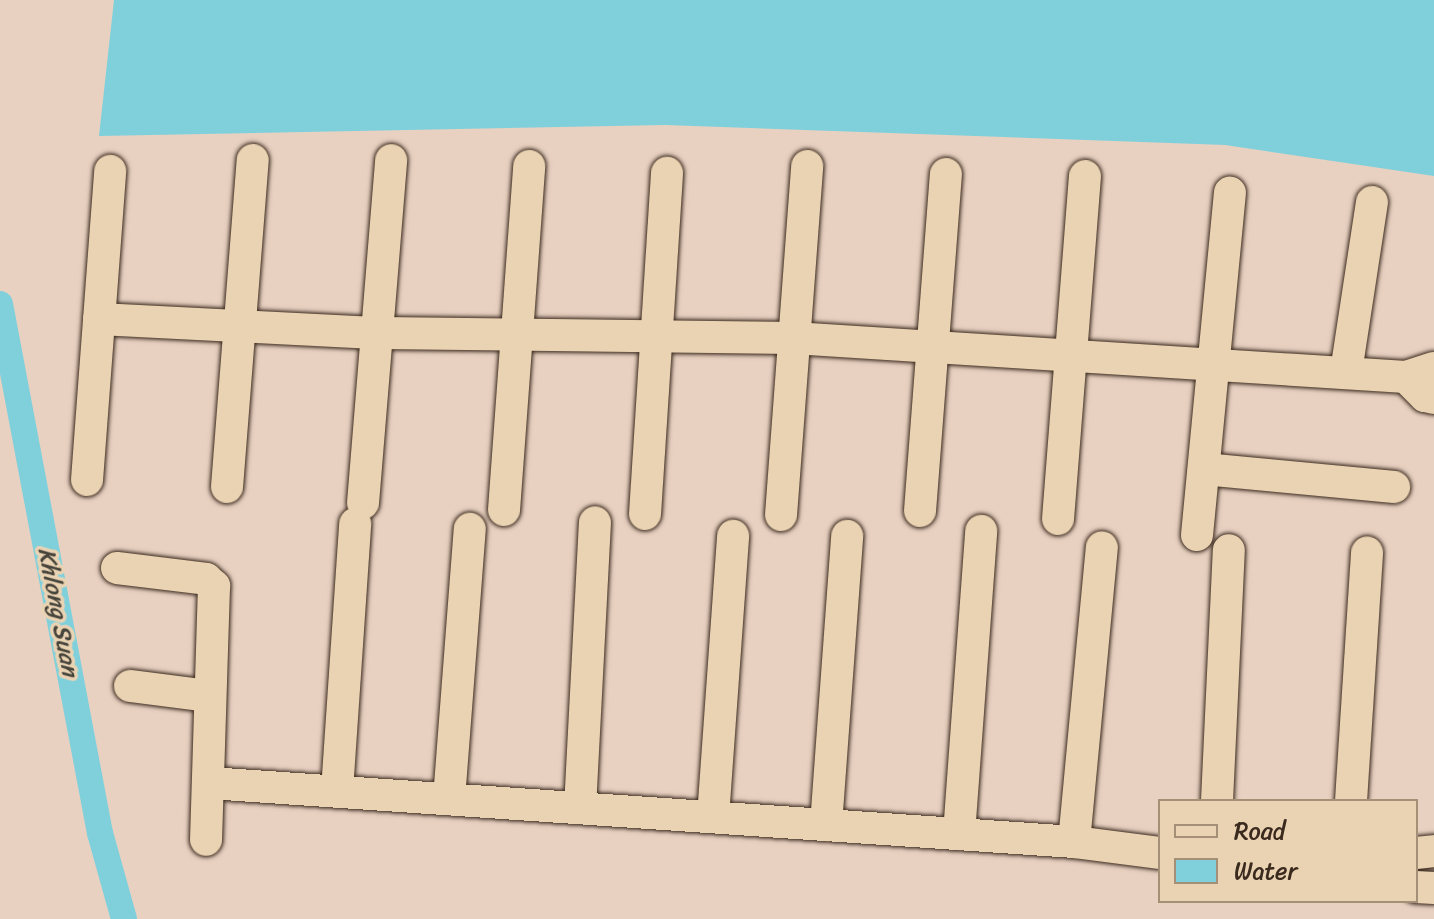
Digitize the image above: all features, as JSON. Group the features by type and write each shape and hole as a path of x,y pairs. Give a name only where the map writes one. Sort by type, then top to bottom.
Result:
{"street":[{"path":"227,487 253,160"},
{"path":"337,791 359,514 380,333 391,160"},
{"path":"504,510 529,166"},
{"path":"781,515 807,166"},
{"path":"87,480 110,171"},
{"path":"645,514 667,173"},
{"path":"920,511 946,174"},
{"path":"1058,519 1085,176"},
{"path":"1197,535 1230,193"},
{"path":"1346,372 1372,202"},
{"path":"99,319 241,323 380,333 793,338 1346,372 1420,372 1425,396 1434,398"},
{"path":"1204,469 1394,487"},
{"path":"580,808 595,522"},
{"path":"449,799 470,529"},
{"path":"959,834 981,531"},
{"path":"713,817 733,536"},
{"path":"826,825 847,536"},
{"path":"1074,842 1102,547"},
{"path":"1217,799 1229,550"},
{"path":"1351,799 1367,553"},
{"path":"117,568 206,579 214,586 206,840"},
{"path":"130,686 209,696"},
{"path":"209,783 1074,842 1158,853"}],"water":[{"path":"114,0 1434,0 1434,176 1225,145 665,125 99,136"}],"waterway":[{"name":"Khlong Suan","path":"0,304 100,833 124,919"}]}
